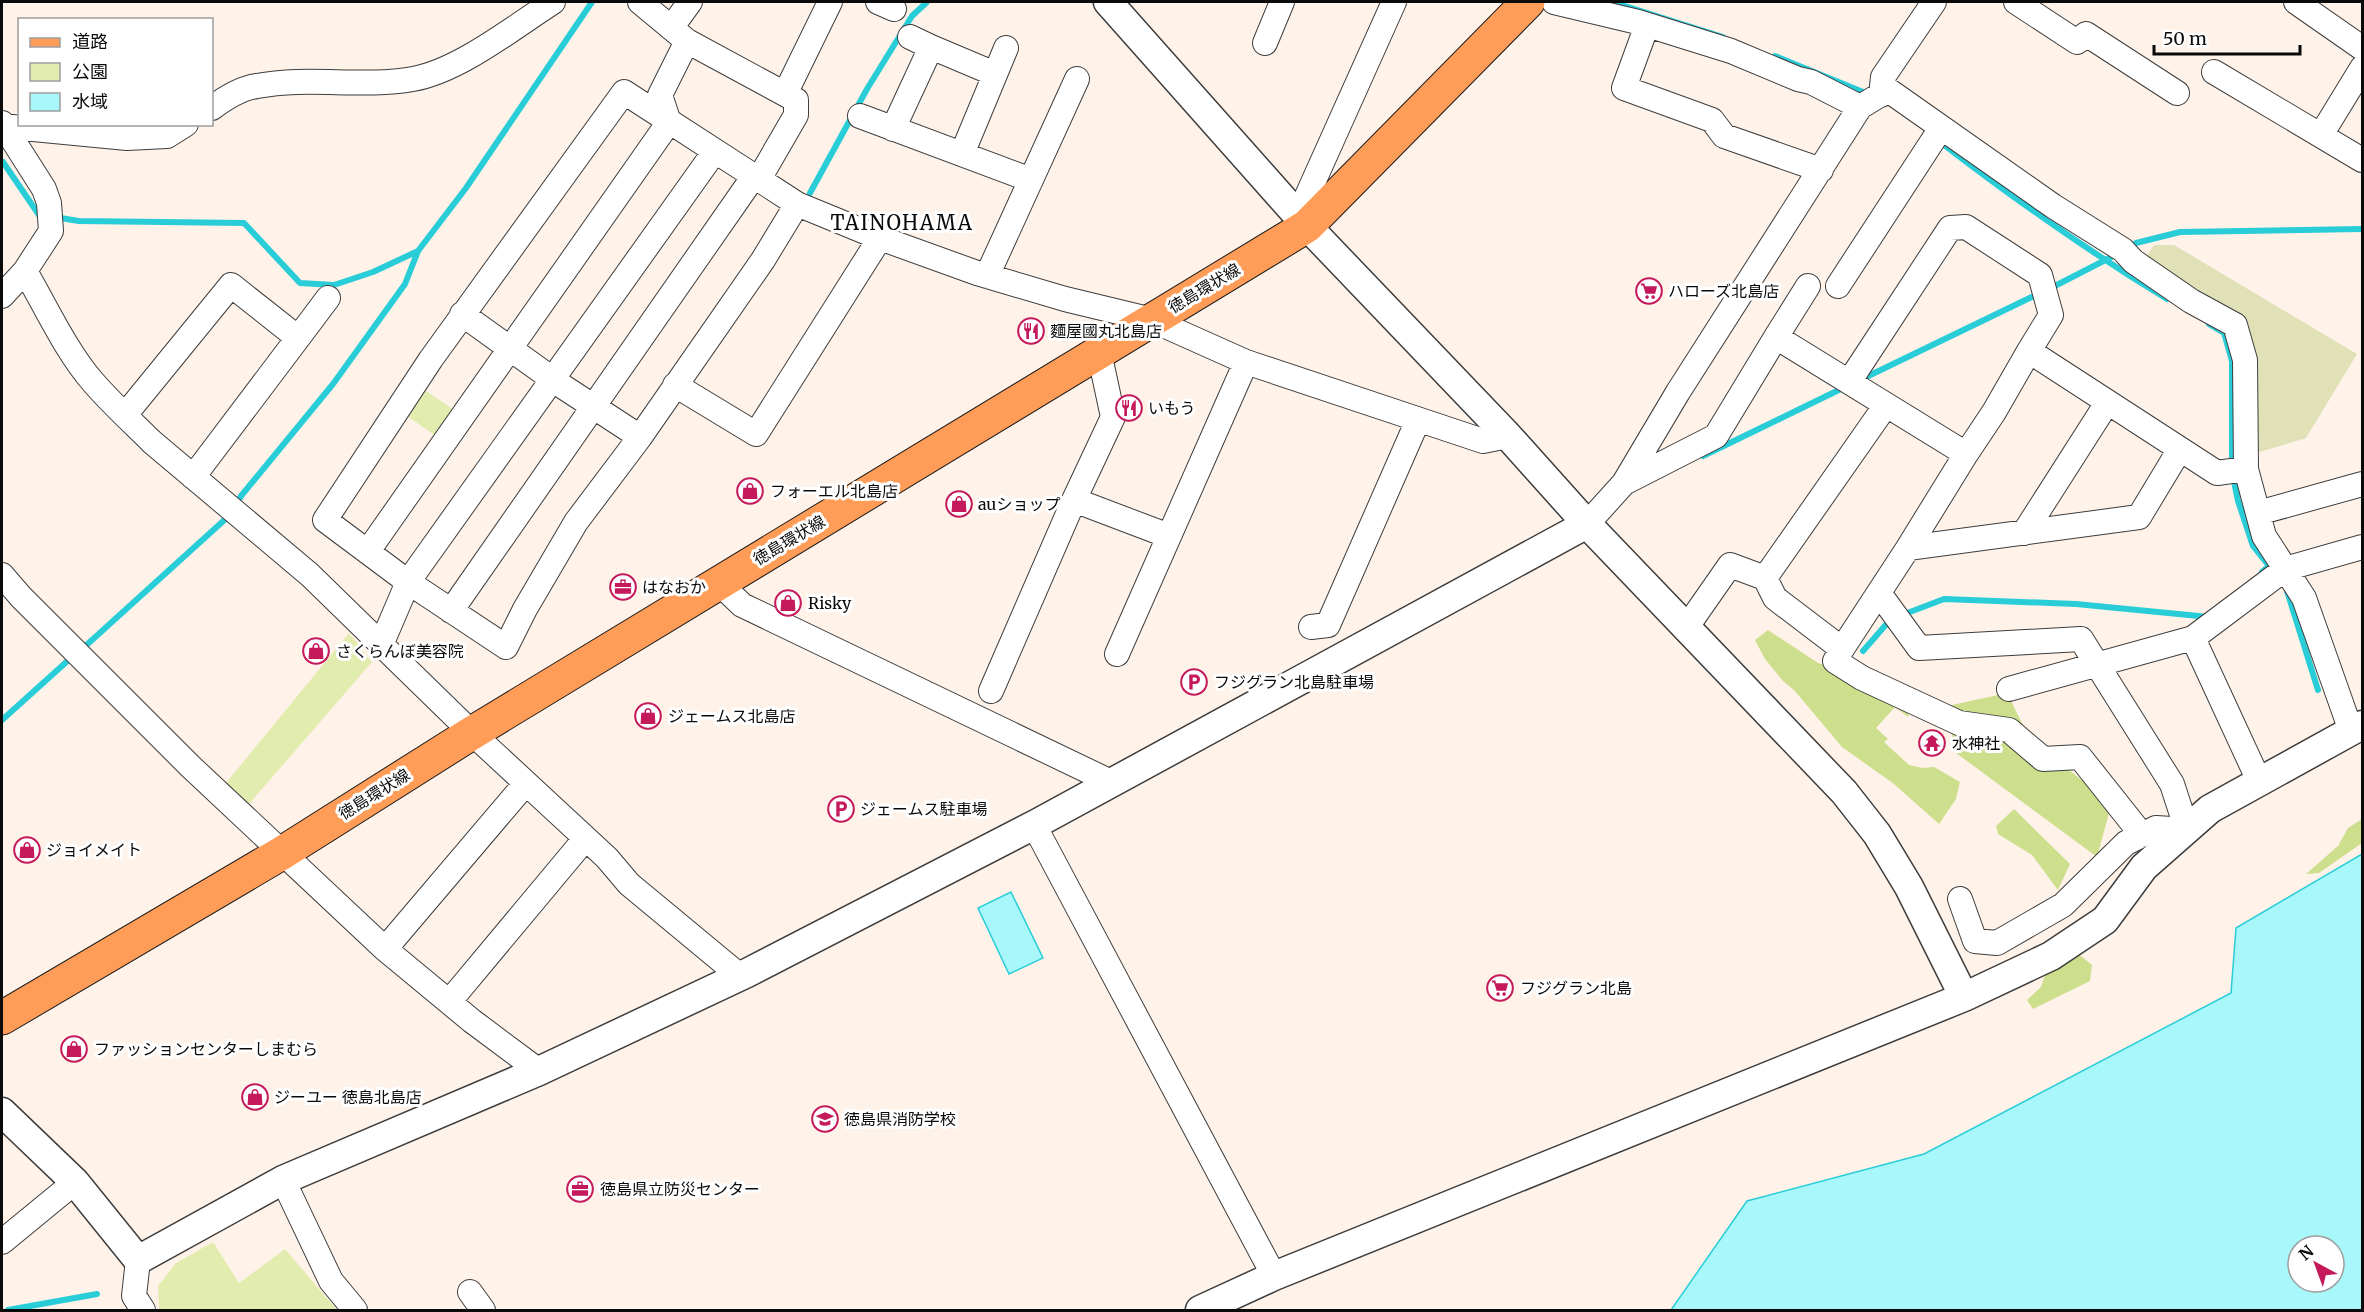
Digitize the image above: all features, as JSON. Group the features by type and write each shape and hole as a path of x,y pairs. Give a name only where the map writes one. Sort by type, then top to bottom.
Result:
{"main road":[{"name":"徳島環状線","path":"2,1018 282,853 472,733 1152,320 1303,221 1528,2"}],"street":[{"path":"213,108 256,86 300,81 366,84 414,79 442,70 553,2"},
{"path":"451,610 757,177 796,115 796,100 679,34 640,2"},
{"path":"669,122 660,95 690,2"},
{"path":"785,94 830,2"},
{"path":"1108,2 1303,221 1508,436 1587,524 1844,792 1877,834 1908,887 1964,997"},
{"path":"1265,43 1282,2"},
{"path":"1303,221 1394,2"},
{"path":"1554,2 1647,25 1731,51 1798,79 1811,82 1860,107"},
{"path":"1881,94 1883,77 1934,2"},
{"path":"2016,2 2077,42 2086,34 2177,93"},
{"path":"2296,2 2362,48"},
{"path":"1647,25 1624,88 1712,120 1724,136 1821,170"},
{"path":"893,129 920,42 995,74"},
{"path":"962,154 1006,48"},
{"path":"2321,135 2362,68"},
{"path":"2214,72 2362,160"},
{"path":"987,276 1077,79"},
{"path":"138,1260 283,1180 539,1071 740,976 1113,783 1587,524 1624,483 1678,392 1860,107 1888,90 2063,212 2123,250 2133,261 2191,301 2235,325 2245,360 2246,469 2264,536 2304,598 2356,728 2210,809 2144,867 2105,920 2051,956 1964,997 1274,1276 1200,1311"},
{"path":"797,204 763,260 640,437 576,522 525,609 506,647 408,582 325,520 462,314 624,92 797,204 880,238 987,276 1065,299 1152,320 1246,362 1483,441 1508,436"},
{"path":"860,116 1031,180"},
{"path":"368,551 669,122"},
{"path":"2,125 127,138 167,135 179,126"},
{"path":"2,125 44,189 50,203 51,231 10,280 63,338 92,381 125,416 193,477 310,575 472,733 607,858 629,884 740,976"},
{"path":"1838,286 1941,128"},
{"path":"381,645 408,582 715,151"},
{"path":"1849,382 1950,228 1966,227 2040,275 2051,315 1994,412 1835,661 1862,678 1959,723 2009,730 2043,759 2080,756 2142,835"},
{"path":"675,385 756,434 880,238"},
{"path":"125,416 231,285 298,338"},
{"path":"1624,483 1716,436 1808,286"},
{"path":"193,477 328,298"},
{"path":"462,314 640,437"},
{"path":"1776,337 1966,454"},
{"path":"2029,351 2217,473 2246,469"},
{"path":"991,691 1074,500 1113,417 1098,352"},
{"path":"1117,654 1246,362"},
{"path":"2024,533 2107,403"},
{"path":"1765,578 1886,405"},
{"path":"1311,627 1328,625 1418,420"},
{"path":"1908,548 2139,517 2180,449"},
{"path":"2258,513 2362,484"},
{"path":"1074,500 1169,536"},
{"path":"2009,689 2193,638 2285,569 2362,547"},
{"path":"1686,628 1730,566 1765,578 1775,598 1842,649"},
{"path":"2,574 21,597 190,766 385,949 449,1002 539,1071"},
{"path":"719,583 742,605 1113,783"},
{"path":"1879,593 1919,648 2080,639 2098,664 2172,784 2187,830"},
{"path":"2193,638 2259,781"},
{"path":"385,949 526,783"},
{"path":"1034,825 1274,1276"},
{"path":"1960,899 1975,941 1997,943 2063,905 2126,843 2156,828 2187,830"},
{"path":"449,1002 585,839"},
{"path":"2,1112 75,1182 138,1260 134,1296 143,1311"},
{"path":"283,1180 331,1281 355,1311"},
{"path":"2,1242 75,1182"}],"green space":[{"path":"2154,245 2174,245 2357,354 2306,438 2256,453 2243,323 2186,291 2146,257"},
{"path":"422,388 454,410 436,436 404,414"},
{"path":"1768,630 1818,663 1832,667 1909,708 1908,717 1895,707 1876,728 1888,739 1884,742 1909,765 1922,768 1934,767 1960,782 1956,799 1939,824 1894,784 1842,747 1794,690 1783,681 1765,659 1755,640"},
{"path":"349,633 372,662 249,804 226,783"},
{"path":"2007,693 2024,727 2036,741 2111,806 2097,857 1952,750 1952,731 1929,710"},
{"path":"2014,809 2070,864 2058,890 2032,855 1998,834 1996,826"},
{"path":"2362,819 2362,843 2319,873 2306,874 2338,846 2348,828"},
{"path":"2076,952 2092,965 2090,981 2033,1009 2027,1000 2041,987 2047,969"},
{"path":"213,1242 239,1283 285,1249 337,1310 159,1310 158,1286 176,1263"}],"water":[{"path":"2362,854 2362,1310 1671,1310 1747,1201 1924,1154 2231,993 2236,928"},
{"path":"1011,892 1043,958 1009,974 978,908"}],"waterway":[{"path":"54,217 79,221 244,223 300,283 334,285 373,272 418,251 466,188 592,2"},
{"path":"810,193 867,89 912,16 927,2"},
{"path":"1612,2 1723,37"},
{"path":"1775,56 1868,94"},
{"path":"1939,141 2051,223 2167,299"},
{"path":"3,162 39,215 44,216"},
{"path":"2129,247 2136,243 2180,232 2362,229"},
{"path":"236,505 333,384 405,284 418,251"},
{"path":"2049,289 2117,254"},
{"path":"1860,380 2040,293"},
{"path":"2209,324 2224,333 2232,361 2232,467"},
{"path":"1703,456 1845,387"},
{"path":"2233,477 2238,501 2253,546 2269,566 2262,572"},
{"path":"81,650 231,514"},
{"path":"2287,591 2318,690"},
{"path":"1902,615 1944,599 2076,604 2209,617"},
{"path":"1863,651 1890,620"},
{"path":"2,720 73,656"},
{"path":"8,1310 97,1294"}],"place":[{"name":"ハローズ北島店","path":"1649,291"},
{"name":"麵屋國丸北島店","path":"1031,331"},
{"name":"いもう","path":"1129,408"},
{"name":"フォーエル北島店","path":"750,491"},
{"name":"auショップ","path":"959,504"},
{"name":"はなおか","path":"623,587"},
{"name":"Risky","path":"788,603"},
{"name":"さくらんぼ美容院","path":"316,651"},
{"name":"フジグラン北島駐車場","path":"1194,682"},
{"name":"ジェームス北島店","path":"648,716"},
{"name":"水神社","path":"1932,743"},
{"name":"ジェームス駐車場","path":"841,809"},
{"name":"ジョイメイト","path":"27,850"},
{"name":"フジグラン北島","path":"1500,988"},
{"name":"ファッションセンターしまむら","path":"74,1049"},
{"name":"ジーユー 徳島北島店","path":"255,1097"},
{"name":"徳島県消防学校","path":"825,1119"},
{"name":"徳島県立防災センター","path":"580,1189"}],"district":[{"name":"TAINOHAMA","path":"902,223"}]}
